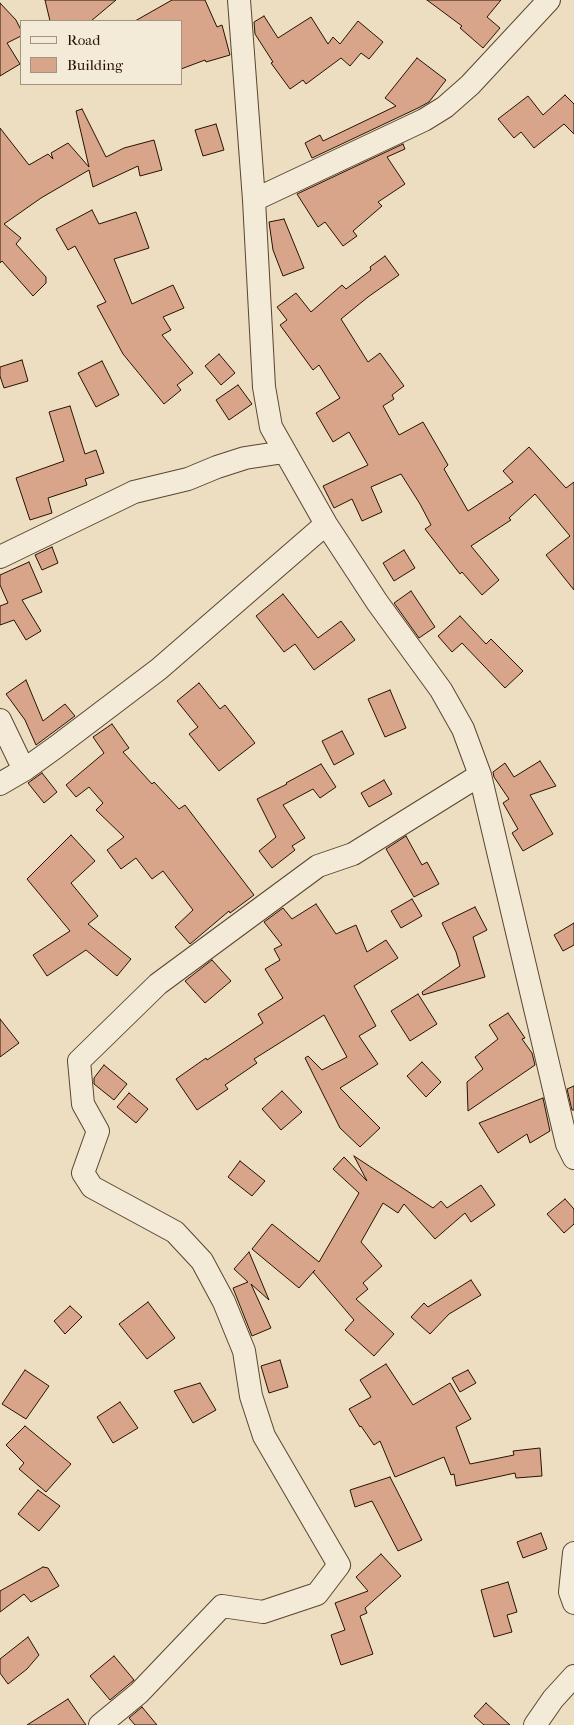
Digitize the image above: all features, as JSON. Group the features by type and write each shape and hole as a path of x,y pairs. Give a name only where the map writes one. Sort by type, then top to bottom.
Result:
{"street":[{"path":"239,0 254,200 264,387 271,428 326,524 377,602 441,690 463,729 480,775 568,1144 574,1158"},
{"path":"254,200 424,120 445,107 470,86 549,0"},
{"path":"0,556 134,492 188,479 245,458 284,452"},
{"path":"0,784 24,770 159,669 326,524"},
{"path":"0,720 24,770"},
{"path":"100,1725 139,1692 222,1606 263,1612 317,1594 339,1565 264,1436 251,1396 244,1351 224,1302 202,1261 175,1232 92,1187 83,1173 98,1131 83,1104 79,1061 158,984 318,866 354,854 480,775"},
{"path":"574,1553 570,1592 574,1603"},
{"path":"535,1725 553,1699 574,1676"}],"building":[{"path":"45,0 116,0 92,20 50,20"},
{"path":"172,0 205,0 217,27 222,25 230,55 206,62 205,60 182,69 182,20 137,20"},
{"path":"427,0 501,0 487,17 500,28 483,48 460,28 462,26"},
{"path":"0,3 16,20 20,28 20,36 7,43 20,64 0,76"},
{"path":"264,16 278,38 311,17 328,44 333,37 340,44 358,21 383,42 369,59 361,53 350,66 341,58 306,84 303,80 290,89 271,63 273,62 255,34 254,22"},
{"path":"417,58 446,80 429,102 312,158 305,143 320,135 323,141 396,106 385,98"},
{"path":"565,95 574,104 574,134 564,124 534,148 521,132 514,138 498,119 528,96 543,115"},
{"path":"82,109 106,157 124,148 154,140 162,170 140,176 138,166 93,187 89,170 41,198 4,224 21,238 16,244 46,277 46,283 33,296 2,261 0,263 0,128 29,165 48,154 53,159 51,153 68,143 89,167 76,111"},
{"path":"216,124 224,150 203,156 195,130"},
{"path":"403,144 405,149 387,157 405,184 378,202 382,206 353,231 357,236 343,246 325,222 318,227 297,194"},
{"path":"92,210 99,224 136,212 149,248 114,259 132,304 173,285 184,308 163,317 171,330 162,335 193,373 177,385 181,390 164,404 123,354 97,306 106,302 75,246 68,250 56,229"},
{"path":"284,219 304,268 283,276 273,250 269,222"},
{"path":"385,256 399,275 341,319 368,362 380,353 404,386 392,395 394,399 383,406 399,435 423,422 448,465 444,469 468,511 513,482 503,471 529,447 566,488 574,482 574,590 546,555 570,536 535,494 509,518 511,520 471,546 499,580 482,595 462,572 460,574 425,529 431,525 401,474 371,487 382,512 362,521 352,499 334,508 323,486 368,465 349,432 333,442 316,413 340,398 319,365 313,370 280,325 287,320 277,307 296,293 311,312 342,285 346,289 371,270 370,267"},
{"path":"219,354 235,373 221,385 205,366"},
{"path":"22,360 28,381 4,388 0,376 0,367"},
{"path":"102,361 119,395 96,407 78,373"},
{"path":"238,385 252,404 229,420 216,400"},
{"path":"70,406 85,454 96,450 104,473 85,479 87,485 48,498 52,513 30,520 16,478 64,461 49,412"},
{"path":"52,547 58,563 42,570 35,555"},
{"path":"404,550 415,568 394,581 383,563"},
{"path":"29,562 42,592 22,600 41,631 26,640 14,620 0,625 0,606 8,603 0,585 0,575"},
{"path":"411,591 435,627 419,638 394,603"},
{"path":"283,594 318,638 341,621 355,640 314,670 295,644 284,652 256,616"},
{"path":"460,616 486,644 491,639 523,671 505,688 462,643 452,652 438,636"},
{"path":"26,680 43,721 65,704 75,716 36,745 25,720 6,694"},
{"path":"199,683 220,709 225,705 255,743 219,771 189,734 198,727 177,701"},
{"path":"390,690 406,728 385,737 368,699"},
{"path":"112,724 129,748 123,752 152,784 154,782 179,809 185,805 254,895 230,913 229,911 190,944 175,927 193,910 163,871 152,879 136,858 121,869 107,850 124,837 96,810 103,803 89,787 76,797 66,785 104,753 93,737"},
{"path":"342,731 354,754 334,765 322,741"},
{"path":"540,761 556,786 530,795 553,834 523,851 512,833 518,829 503,803 509,799 494,777 493,772 505,763 514,777"},
{"path":"321,764 336,787 320,798 313,789 283,805 305,838 292,846 295,850 272,868 259,851 276,837 257,799"},
{"path":"42,773 57,792 44,803 28,783"},
{"path":"384,780 392,794 369,807 361,793"},
{"path":"71,835 95,861 71,883 98,916 88,924 131,959 117,976 86,950 47,976 33,955 70,931 27,879"},
{"path":"406,836 422,865 427,862 439,884 414,897 386,849"},
{"path":"412,899 422,916 401,928 391,911"},
{"path":"316,904 336,934 356,925 367,952 386,940 398,958 354,986 376,1026 359,1036 378,1064 340,1088 380,1128 360,1147 340,1128 305,1058 308,1056 322,1070 347,1057 324,1015 254,1059 257,1063 225,1085 228,1089 197,1110 176,1079 263,1023 258,1014 283,998 265,969 280,960 274,949 282,945 264,922 283,908 292,919"},
{"path":"475,907 487,930 473,937 485,977 423,995 422,992 460,966 456,952 442,923"},
{"path":"574,923 574,945 563,951 554,935"},
{"path":"212,960 231,981 205,1003 185,981"},
{"path":"418,994 437,1024 410,1041 391,1011"},
{"path":"508,1013 525,1038 522,1039 532,1053 535,1065 468,1111 467,1082 483,1069 475,1057 498,1039 489,1025"},
{"path":"0,1019 19,1043 0,1057"},
{"path":"422,1062 441,1082 426,1097 407,1076"},
{"path":"104,1065 127,1084 114,1100 94,1084 94,1078"},
{"path":"574,1086 574,1110 572,1110 567,1089"},
{"path":"282,1091 302,1112 281,1130 262,1109"},
{"path":"129,1093 148,1109 136,1123 117,1107"},
{"path":"543,1098 550,1131 530,1143 527,1134 498,1153 479,1123"},
{"path":"354,1156 433,1208 441,1201 447,1208 481,1185 495,1205 471,1222 465,1213 435,1239 404,1204 398,1213 383,1203 361,1242 382,1266 363,1283 368,1289 356,1299 394,1334 374,1356 345,1330 354,1320 313,1272 299,1288 252,1249 272,1224 319,1262 359,1193 333,1169 344,1157 367,1181"},
{"path":"240,1161 265,1181 252,1196 228,1177"},
{"path":"565,1199 574,1209 574,1224 564,1233 547,1214"},
{"path":"249,1252 269,1300 251,1284 271,1328 252,1336 233,1288 248,1282 234,1269"},
{"path":"471,1280 481,1295 449,1314 430,1334 411,1317 424,1303 428,1307"},
{"path":"148,1302 175,1338 147,1359 119,1324"},
{"path":"70,1306 82,1317 65,1334 54,1321"},
{"path":"280,1360 288,1387 269,1393 261,1366"},
{"path":"386,1364 413,1405 450,1383 471,1419 456,1427 470,1464 514,1455 513,1451 540,1448 542,1476 516,1478 515,1473 456,1486 454,1474 451,1475 444,1457 395,1477 380,1441 374,1445 349,1409 371,1397 360,1380"},
{"path":"25,1370 49,1386 26,1419 2,1404"},
{"path":"468,1370 476,1383 460,1392 452,1378"},
{"path":"200,1383 216,1410 193,1423 174,1391"},
{"path":"120,1402 138,1428 113,1443 97,1417"},
{"path":"25,1426 71,1464 46,1492 19,1469 24,1463 6,1445"},
{"path":"390,1477 422,1540 398,1551 372,1501 355,1507 350,1490"},
{"path":"38,1490 60,1506 39,1531 18,1514"},
{"path":"541,1533 547,1549 523,1558 517,1542"},
{"path":"381,1554 401,1576 365,1608 367,1613 360,1616 373,1654 341,1665 331,1635 345,1630 335,1603 368,1591 356,1577"},
{"path":"43,1567 48,1568 59,1586 31,1602 24,1594 0,1612 0,1591"},
{"path":"508,1582 517,1612 507,1615 512,1632 494,1637 481,1590"},
{"path":"28,1637 39,1655 27,1669 8,1684 0,1673 0,1659"},
{"path":"114,1656 134,1680 110,1700 90,1676"},
{"path":"68,1699 86,1725 27,1725"},
{"path":"486,1703 510,1725 484,1725 474,1716"},
{"path":"142,1707 157,1725 135,1725 129,1718"}]}
